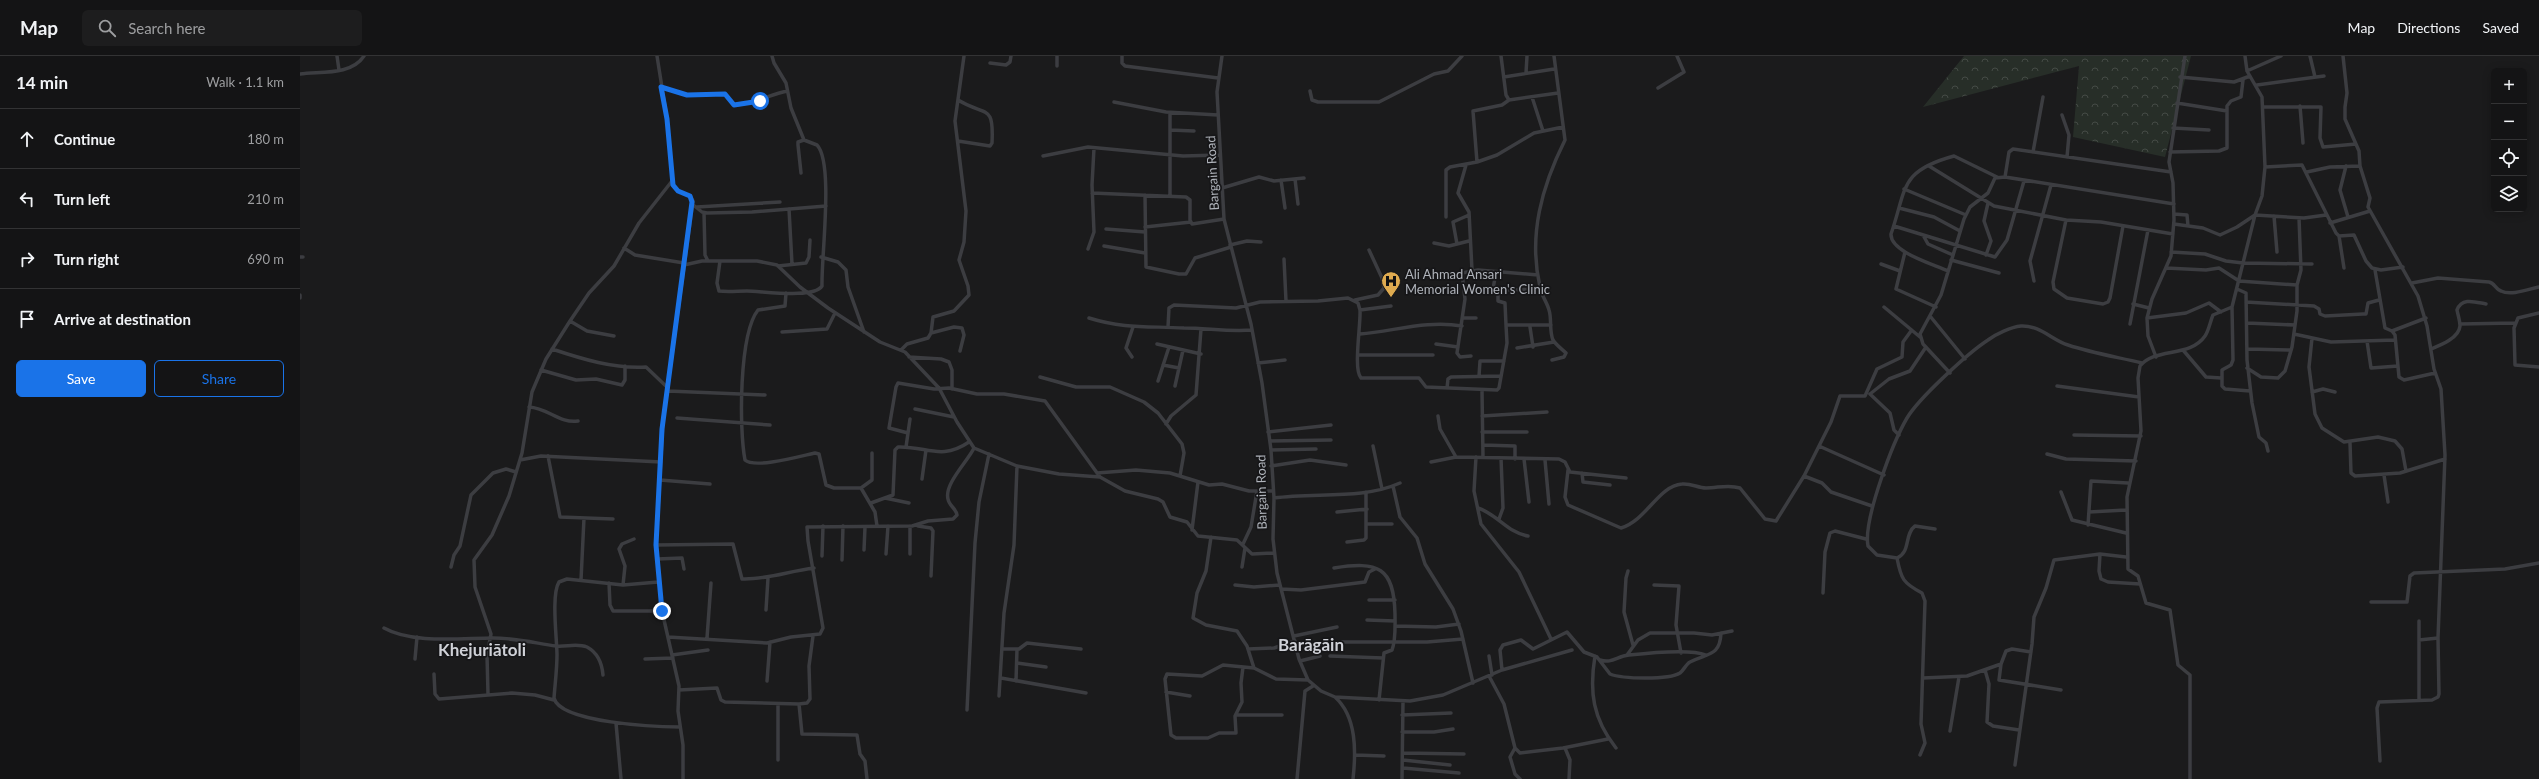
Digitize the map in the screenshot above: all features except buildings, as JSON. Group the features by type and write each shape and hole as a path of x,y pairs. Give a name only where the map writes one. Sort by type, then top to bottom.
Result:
{"street":[{"path":"337,56 339,70"},
{"path":"300,74 339,70 360,61 364,56"},
{"path":"657,56 667,119 672,181 678,191 692,198 663,420 656,545 658,582 662,611 673,656 679,690 683,779"},
{"path":"772,56 774,63 784,79 791,108 804,140"},
{"path":"931,334 933,317 954,311 967,297 969,291 959,260 964,242 966,217 955,121 964,56"},
{"path":"990,63 1006,65 1010,62 1011,56"},
{"path":"1057,56 1057,66"},
{"path":"1122,56 1122,63 1125,66 1218,78"},
{"name":"Bargain Road","path":"1222,56 1218,78 1218,115 1224,219 1252,330 1270,441 1274,498 1272,530 1274,553 1281,589 1300,661 1308,680 1313,686 1335,697 1403,701 1443,695 1502,670 1572,650"},
{"path":"1310,91 1312,100 1318,102 1375,103 1434,74 1448,71 1462,56"},
{"path":"1502,56 1504,77 1510,100"},
{"path":"1526,73 1527,56"},
{"path":"1552,360 1566,355 1554,342 1549,310 1540,289 1535,236 1540,201 1557,151 1565,140 1554,69 1554,56"},
{"path":"1658,88 1684,72 1677,56"},
{"path":"2156,357 2148,336 2147,318 2149,308 2171,252 2174,224 2174,204 2170,152 2180,77 2185,56"},
{"path":"2245,56 2247,71 2257,84 2262,94 2265,167 2262,196 2255,215 2232,307 2233,360 2231,365 2222,370 2221,378 2223,388 2250,391"},
{"path":"2247,71 2281,56"},
{"path":"2310,56 2316,77"},
{"path":"2343,56 2348,93 2344,107 2345,119 2356,144 2360,166 2370,198 2370,211 2412,283 2426,318 2435,373 2441,389 2444,459 2438,638 2438,697 2432,700 2385,701 2377,705 2380,761"},
{"path":"1504,77 1554,69"},
{"path":"2180,77 2234,82 2243,80 2250,76"},
{"path":"2257,84 2324,76"},
{"path":"2170,152 2219,151 2227,148 2227,111 2231,101 2241,97 2243,80"},
{"path":"661,87 687,95 725,94 734,105 758,101 766,96 788,91"},
{"path":"1477,162 1473,110 1502,105 1510,100 1558,93"},
{"path":"1532,97 1543,131"},
{"path":"2033,152 2043,97"},
{"path":"958,100 986,112 993,122 992,143 990,146 958,141"},
{"path":"1114,102 1170,112 1218,115"},
{"path":"2177,103 2227,111"},
{"path":"2300,106 2303,143"},
{"path":"2263,107 2319,106 2322,109 2320,138 2323,147 2356,144"},
{"path":"1170,112 1170,196"},
{"path":"2062,115 2069,136 2067,157"},
{"path":"1446,217 1446,170 1450,167 1466,165 1492,157 1530,135 1563,127"},
{"path":"2173,128 2209,130"},
{"path":"1170,130 1194,131"},
{"path":"720,261 716,283 719,291 786,293 806,292 822,288 822,257 827,190 821,151 813,142 804,140 798,142 801,173"},
{"path":"1043,156 1077,148 1170,154 1220,155"},
{"path":"1088,249 1094,232 1092,193 1094,148"},
{"path":"2005,177 2011,149 2171,172"},
{"path":"1948,270 1905,252 1896,247 1892,240 1894,226 1904,190 1914,174 1949,157 1958,156 1997,177 2005,177 2174,204"},
{"path":"2265,167 2299,164 2305,167 2330,224 2339,236 2344,268"},
{"path":"1466,165 1458,193 1469,215 1468,241 1472,270"},
{"path":"1929,166 1988,203 2066,220 2123,226 2172,234"},
{"path":"2307,172 2346,166 2360,166"},
{"path":"2346,166 2340,190 2348,217"},
{"path":"1920,337 1936,307 1966,215 1970,207 1988,193 1993,181 1997,177"},
{"path":"1222,188 1255,178 1281,180 1304,178"},
{"path":"1295,179 1298,204"},
{"path":"1281,180 1285,208"},
{"path":"488,694 487,655 491,638 482,603 475,587 474,560 488,542 501,517 520,460 532,392 552,349 570,321 589,294 614,266 653,202 672,181"},
{"path":"1894,226 1995,257 2004,247 2017,209 2024,181"},
{"path":"2034,281 2030,261 2050,185"},
{"path":"1904,190 1966,215"},
{"path":"1092,193 1189,198 1191,222"},
{"path":"1145,195 1146,267 1182,275 1188,272 1194,258 1247,241 1261,242"},
{"path":"697,206 780,202"},
{"path":"1986,255 1991,241 1984,221 1988,203"},
{"path":"692,204 704,212 826,206"},
{"path":"1899,208 1934,217 1960,231"},
{"path":"789,209 792,264"},
{"path":"2330,224 2370,211"},
{"path":"704,212 705,255 708,261"},
{"path":"2174,214 2187,215 2188,226"},
{"path":"1457,244 1454,222 1469,215"},
{"path":"2174,224 2220,234 2237,227 2255,215 2299,218 2326,215"},
{"path":"2274,216 2277,252"},
{"path":"2247,368 2265,379 2282,376 2291,350 2295,325 2297,285 2300,264 2299,218"},
{"path":"1145,227 1191,222 1195,224 1224,219"},
{"path":"2066,220 2053,282 2054,289 2067,298 2103,304 2108,302 2110,298 2123,226"},
{"path":"1106,229 1145,232"},
{"path":"2130,324 2148,230"},
{"path":"1923,235 1928,244 1953,255"},
{"path":"2339,236 2354,235 2366,261 2375,270 2385,328 2392,331 2426,318"},
{"path":"624,248 635,255 684,264 708,261 757,261 778,266 807,262 810,240"},
{"path":"1434,243 1446,246 1468,241"},
{"path":"1104,246 1145,253"},
{"path":"1168,327 1169,308 1174,305 1231,308 1286,301 1355,300 1378,294 1384,288 1383,280 1369,250"},
{"path":"1905,252 1896,289 1936,307"},
{"path":"2171,252 2205,254 2226,261 2243,263 2312,264"},
{"path":"822,257 833,260 844,268 848,287 864,332"},
{"path":"1284,259 1286,301"},
{"path":"1951,260 1999,273"},
{"path":"1881,264 1900,271"},
{"path":"778,266 806,292 835,313 884,344 901,350 909,357 939,388 954,417 974,448 1017,466 1059,474 1100,477 1125,490 1158,499 1163,502 1170,518 1187,522 1192,531 1198,536 1237,540 1252,554 1274,553"},
{"path":"2375,270 2403,267"},
{"path":"2166,268 2206,270 2219,268 2238,281 2297,285"},
{"path":"1471,356 1458,356 1465,297 1461,275 1463,271 1472,270 1538,275"},
{"path":"1355,300 1360,310 1358,374 1361,378 1418,378 1422,380 1424,386 1482,391 1499,389 1504,362 1506,325 1505,303 1498,301 1498,292 1493,289 1496,272"},
{"path":"2412,283 2431,278 2489,282 2494,284 2499,290 2506,293 2539,287"},
{"path":"1506,290 1540,289"},
{"path":"2237,289 2246,293 2248,349 2247,368 2250,391 2258,433 2266,443 2268,451"},
{"path":"786,293 785,306 760,308 752,318 744,353 743,449 746,462 773,461 815,453 821,457 826,485 834,488 861,488 872,480 872,453"},
{"path":"2246,302 2318,307 2320,314 2325,316 2366,314 2368,303 2379,300"},
{"path":"2431,349 2456,334 2460,324 2457,310 2462,303 2467,301 2486,304"},
{"path":"2147,318 2186,313 2209,303 2221,312"},
{"path":"2133,304 2149,308"},
{"path":"1360,310 1391,306"},
{"path":"1884,307 1920,337 1926,347 1950,373"},
{"path":"1897,558 1873,553 1868,546 1866,530 1872,506 1898,435 1917,406 1950,373 1994,336 2016,327 2026,326 2042,331 2068,345 2142,363 2156,357 2183,350 2202,340 2207,333 2213,315 2232,307"},
{"path":"782,332 827,329 835,313"},
{"path":"2539,313 2518,318 2515,323 2514,362 2518,366 2539,367"},
{"path":"1930,316 1965,360"},
{"path":"1089,318 1114,326 1168,327 1228,332 1252,330"},
{"path":"1462,318 1476,318"},
{"path":"570,321 588,331 614,336"},
{"path":"2247,323 2295,325"},
{"path":"2460,324 2515,323"},
{"path":"1360,334 1393,331 1430,324 1462,326"},
{"path":"1506,325 1551,326"},
{"path":"1530,326 1533,347"},
{"path":"901,350 907,344 928,338 931,334 954,327 962,328 964,335 960,351"},
{"path":"1132,357 1126,348 1133,327"},
{"path":"1166,424 1171,416 1196,395 1201,354 1201,329"},
{"path":"1869,394 1877,369 1902,357 1903,342 1911,330"},
{"path":"2392,331 2395,340 2399,377 2404,380 2435,373"},
{"path":"2294,334 2331,342 2395,340"},
{"path":"2312,338 2308,361 2315,414 2322,428 2341,441 2350,443 2366,438 2392,439 2401,446 2406,472"},
{"path":"2367,341 2371,368 2398,366"},
{"path":"1517,348 1533,347 1554,342"},
{"path":"1157,344 1201,354"},
{"path":"1436,344 1458,347"},
{"path":"1158,381 1169,347"},
{"path":"1431,462 1456,457 1524,460 1561,459 1568,470 1566,497 1568,505 1621,528 1640,517 1668,489 1683,484 1702,488 1727,486 1740,488 1765,519 1776,521 1804,476 1819,446 1840,396 1850,394 1862,397 1869,394 1889,379 1910,371 1926,347"},
{"path":"552,349 587,360 625,366 646,367 668,389 765,395"},
{"path":"2248,349 2291,350"},
{"path":"1175,386 1183,350"},
{"path":"2183,350 2206,377 2221,378"},
{"path":"1358,355 1433,355"},
{"path":"909,357 941,359 949,362 952,370 952,389"},
{"path":"1258,363 1285,360"},
{"path":"1479,376 1480,362 1504,362"},
{"path":"2142,363 2138,374 2141,436 2136,460 2128,483 2126,510 2126,557 2128,569 2138,576 2146,603 2170,610 2178,665 2190,675 2190,779"},
{"path":"1163,365 1179,368"},
{"path":"541,370 576,380 596,379 622,385 625,380 625,366"},
{"path":"1447,388 1449,378 1501,376"},
{"path":"1040,377 1076,387 1101,386 1117,389 1144,402 1158,413 1183,448 1180,476"},
{"path":"908,433 889,428 896,385 901,383 1045,402 1100,477"},
{"path":"2057,386 2139,396"},
{"path":"2312,392 2323,389 2335,392"},
{"path":"1482,391 1483,457"},
{"path":"1869,394 1890,413 1894,430 1898,435"},
{"path":"529,407 544,410 566,422 578,421"},
{"path":"915,409 954,417"},
{"path":"1482,416 1547,412"},
{"path":"1438,416 1440,429 1456,457"},
{"path":"677,418 770,425"},
{"path":"906,447 910,419"},
{"path":"1268,432 1331,425"},
{"path":"1482,432 1527,432"},
{"path":"2074,435 2141,436"},
{"path":"1270,441 1331,440"},
{"path":"871,503 891,497 894,492 895,450 898,447 951,452 969,442"},
{"path":"2350,443 2352,474 2384,475 2406,472 2444,459"},
{"path":"1483,445 1515,446 1515,459"},
{"path":"1373,446 1382,489"},
{"path":"1819,446 1884,475"},
{"path":"917,526 928,521 956,517 957,512 950,503 948,495 955,476 968,461 974,448"},
{"path":"1271,450 1316,449"},
{"path":"922,478 926,450"},
{"path":"967,710 975,543 979,502 989,454"},
{"path":"2046,454 2066,459 2136,460"},
{"path":"520,460 548,456 661,462"},
{"path":"548,456 559,515 565,518 613,519"},
{"path":"1476,457 1474,491 1483,528 1519,572 1551,639"},
{"path":"1499,519 1503,508 1501,458"},
{"path":"1271,466 1310,460 1346,466"},
{"path":"1524,460 1530,502"},
{"path":"1545,460 1549,504"},
{"path":"999,696 1004,613 1014,545 1017,466"},
{"path":"451,566 454,555 460,546 471,495 493,473 506,469 516,472"},
{"path":"1097,473 1136,470 1180,476 1198,482 1257,491 1273,491"},
{"path":"1568,470 1626,478"},
{"path":"1582,473 1583,482 1610,486"},
{"path":"2384,475 2388,502"},
{"path":"1804,476 1822,482 1831,492 1872,506"},
{"path":"660,480 710,484"},
{"path":"2088,525 2091,481 2128,483"},
{"path":"1192,531 1198,482"},
{"path":"1274,498 1366,492 1393,486 1400,482"},
{"path":"1393,486 1400,517 1417,538 1425,564 1449,602 1459,624 1473,683"},
{"path":"861,488 875,512 877,526"},
{"path":"1242,567 1244,546 1252,521 1257,491"},
{"path":"1348,542 1366,539 1366,492"},
{"path":"2061,492 2072,520 2126,533"},
{"path":"885,498 909,503"},
{"path":"1478,508 1499,519 1515,532 1528,536"},
{"path":"1337,512 1367,509"},
{"path":"2089,512 2126,510"},
{"path":"580,580 584,518"},
{"path":"1366,524 1392,524"},
{"path":"668,637 770,642 791,637 813,636 820,634 823,630 814,568 806,528 809,526 917,526 931,528 933,531 930,576"},
{"path":"822,526 822,556"},
{"path":"842,560 843,526"},
{"path":"864,550 865,526"},
{"path":"886,554 888,526"},
{"path":"910,526 910,554"},
{"path":"1897,558 1905,551 1911,530 1915,526 1935,529"},
{"path":"1822,593 1825,552 1830,533 1836,531 1866,539"},
{"path":"1211,537 1208,562 1197,593 1193,618 1206,625 1237,631 1248,649 1254,668"},
{"path":"623,585 625,566 619,549 622,544 634,539"},
{"path":"656,545 733,544 740,577 744,579 768,578 782,573 814,568"},
{"path":"2015,765 2035,613 2046,588 2054,560 2100,554 2126,557"},
{"path":"2100,554 2099,571 2101,579 2108,582 2140,584"},
{"path":"657,559 682,558 684,569"},
{"path":"1897,558 1905,582 1913,589 1922,593 1925,598 1924,678 1921,724 1925,743 1920,755"},
{"path":"2371,602 2404,604 2408,600 2411,573 2440,573 2505,569 2539,563"},
{"path":"1334,568 1359,566 1376,569 1390,581 1394,592 1394,641 1392,650 1385,651 1383,658 1379,700"},
{"path":"1281,589 1300,590 1365,582 1369,572 1376,569"},
{"path":"1628,571 1626,578 1624,612 1633,645"},
{"path":"766,610 768,578"},
{"path":"554,700 556,586 563,580 580,580 623,585 658,582"},
{"path":"609,583 610,605 613,611 662,611"},
{"path":"707,638 711,583"},
{"path":"1235,585 1254,588 1280,584"},
{"path":"1654,585 1679,586 1675,617 1681,653"},
{"path":"1369,600 1395,600"},
{"path":"1368,620 1395,620"},
{"path":"2419,621 2419,700"},
{"path":"1395,626 1436,627 1459,624"},
{"path":"1294,636 1337,627"},
{"path":"384,628 396,634 418,637 491,638 556,646 580,645 587,648 600,659 603,674"},
{"path":"1627,655 1638,640 1650,633 1707,635 1732,631"},
{"path":"1502,670 1500,650 1503,645 1521,640 1533,649 1567,632 1584,652 1595,656 1614,675 1651,679 1676,675 1690,662 1716,651 1719,647 1721,633"},
{"path":"679,690 717,688 720,691 721,700 726,702 778,704 807,703 810,699 809,666 813,636"},
{"path":"415,659 418,637"},
{"path":"2419,640 2438,638"},
{"path":"1342,642 1432,642 1463,639"},
{"path":"1248,649 1274,648 1295,641"},
{"path":"766,681 770,642"},
{"path":"1003,649 1017,649 1027,643 1081,649"},
{"path":"1016,682 1017,649"},
{"path":"2031,652 2009,649 2000,664 1999,680 2061,690"},
{"path":"645,659 708,650"},
{"path":"1598,660 1609,662 1627,655 1700,652 1706,655"},
{"path":"1300,661 1320,656"},
{"path":"1330,656 1383,658"},
{"path":"1489,656 1490,676 1504,704 1515,748 1520,753 1565,748 1608,738"},
{"path":"1595,656 1591,698 1597,719 1608,738 1616,748"},
{"path":"1017,663 1046,667"},
{"path":"1924,678 1959,677 1986,670 2000,664"},
{"path":"1243,667 1242,702 1236,715 1236,733 1219,733 1208,738 1173,737 1166,692 1165,679 1167,674 1202,676 1219,666 1243,667 1254,668 1276,678 1308,680"},
{"path":"1986,670 1989,684 1987,722 1993,726 2019,730"},
{"path":"434,674 435,694 439,699 488,694 525,693 554,700 572,711 616,723 642,727 680,726"},
{"path":"1950,731 1959,677"},
{"path":"1001,678 1016,682 1086,693"},
{"path":"1297,779 1305,691 1313,686"},
{"path":"1166,692 1190,696"},
{"path":"1335,697 1350,718 1355,755 1353,779"},
{"path":"1402,779 1403,701"},
{"path":"778,704 778,760"},
{"path":"799,704 802,734 857,734 859,752 865,761 867,779"},
{"path":"1402,715 1451,713"},
{"path":"1236,715 1282,715"},
{"path":"616,723 622,779"},
{"path":"1402,732 1434,732 1453,729"},
{"path":"1515,748 1510,757 1515,779"},
{"path":"1565,748 1570,760 1569,779"},
{"path":"1403,753 1464,754"},
{"path":"1355,755 1384,756"},
{"path":"1403,760 1450,765"},
{"path":"1403,768 1459,772"},
{"path":"1515,774 1520,779"}],"green space":[{"path":"1964,56 2191,56 2165,157 2073,137 2079,66 1923,107"}],"place":[{"name":"Ali Ahmad Ansari Memorial Women's Clinic","path":"1391,298"}],"district":[{"name":"Barāgāin","path":"1311,645"},
{"name":"Khejuriātoli","path":"482,650"}],"route":[{"path":"662,611 656,545 662,429 686,248 690,234 692,198 675,189 673,185 667,119 661,87 687,95 705,96 725,94 734,105 760,101"}]}
